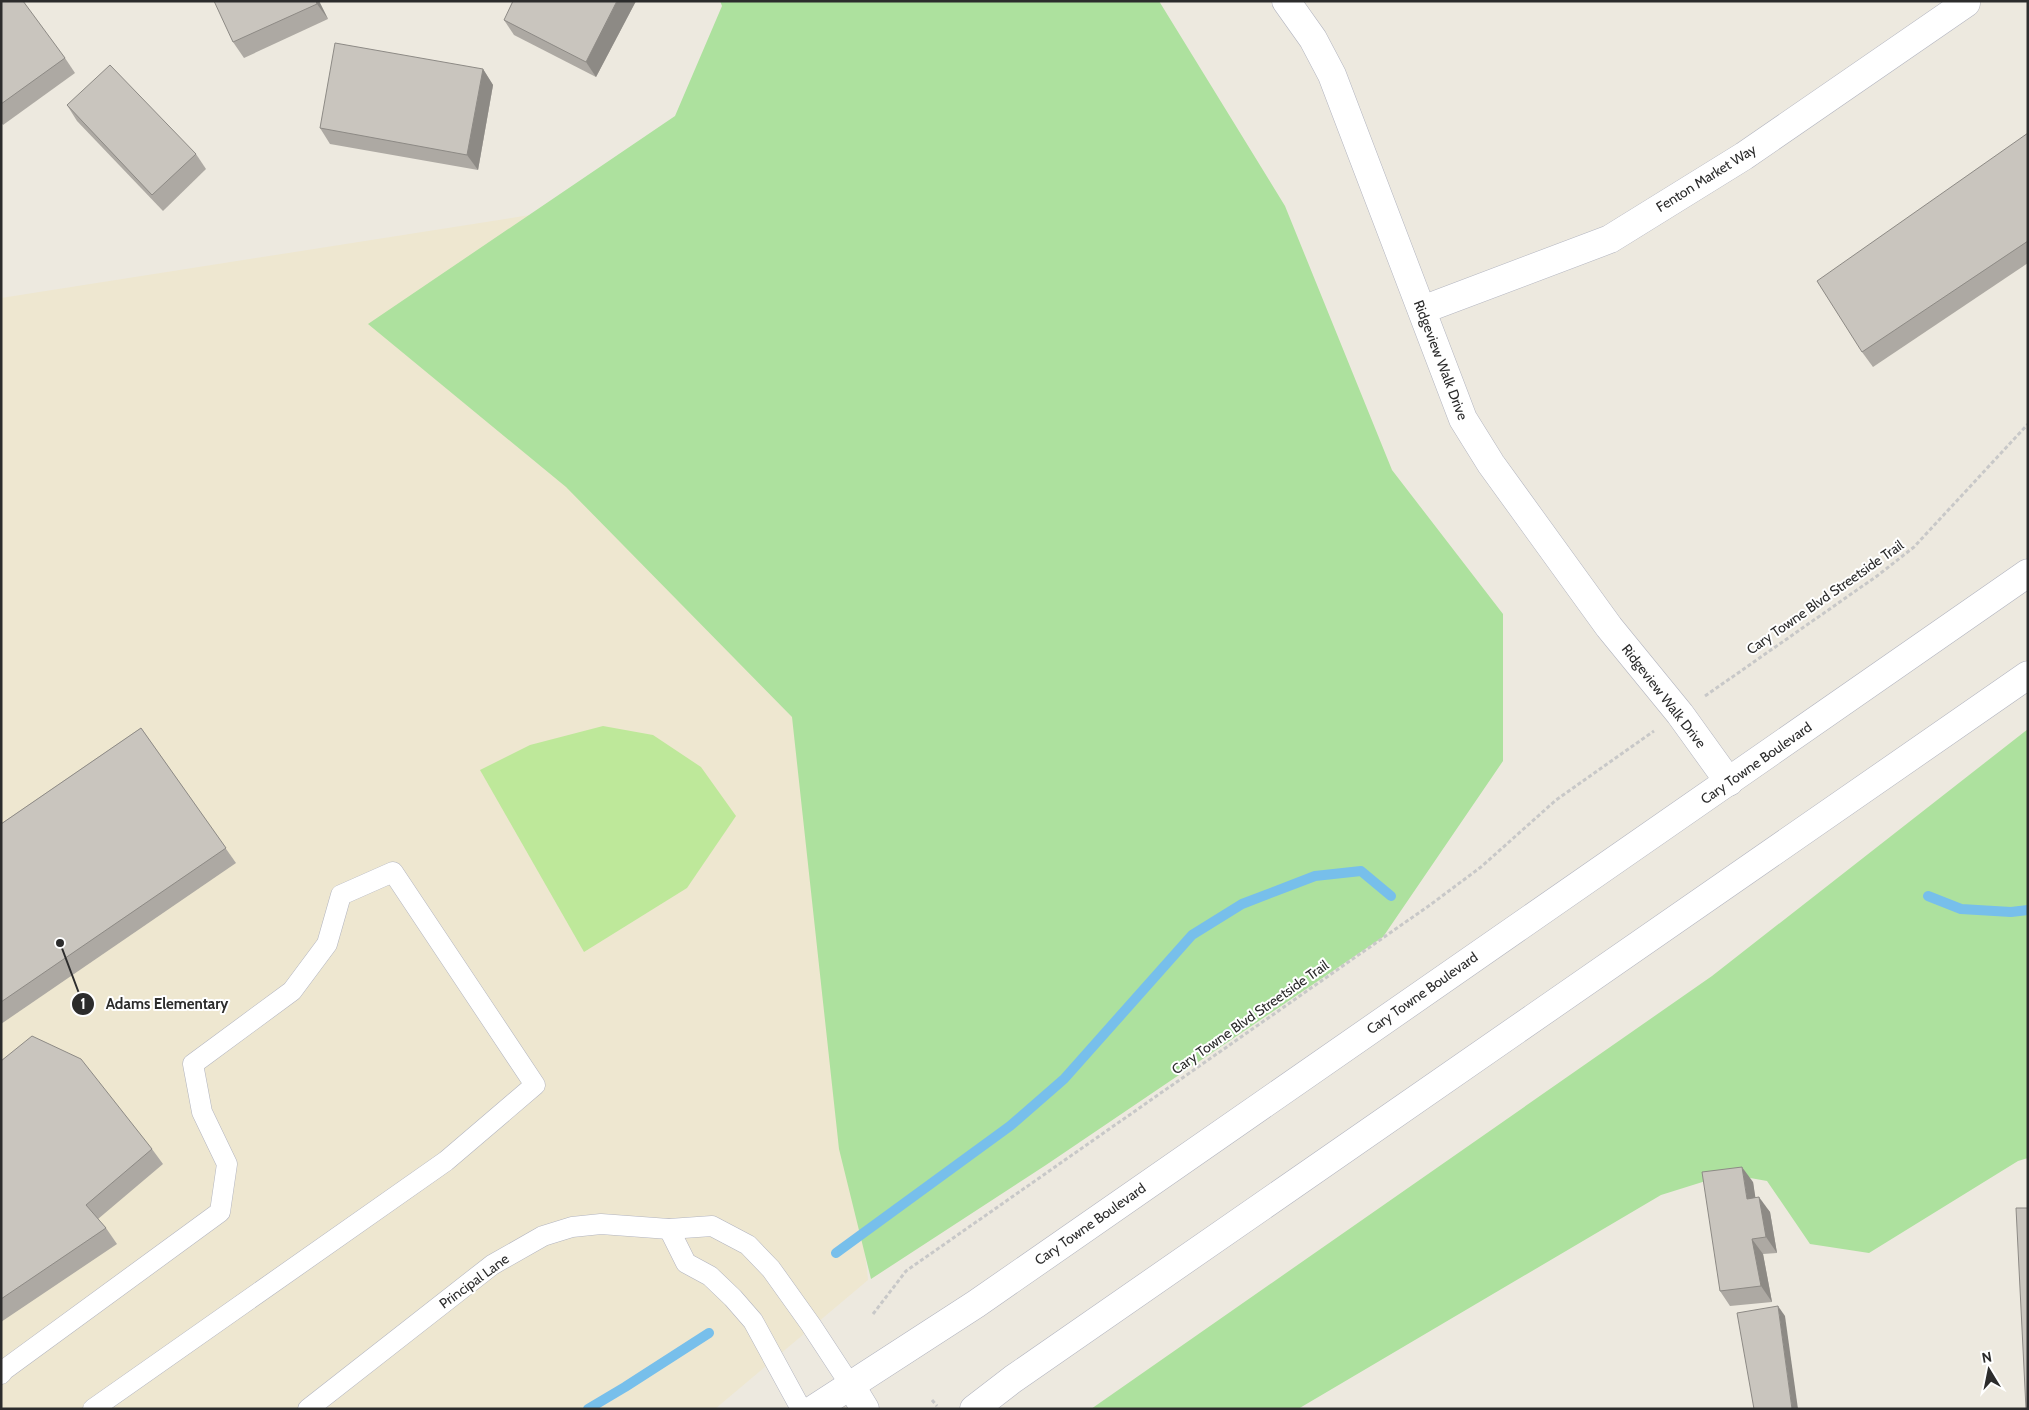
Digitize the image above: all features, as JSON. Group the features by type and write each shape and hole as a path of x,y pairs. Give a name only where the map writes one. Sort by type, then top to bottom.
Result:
{"main road":[{"name":"Ridgeview Walk Drive","path":"1286,1 1313,39 1332,75 1463,419 1491,464 1609,627 1680,714 1729,782"},
{"name":"Fenton Market Way","path":"1422,310 1610,239 1744,156 1966,2"},
{"name":"Cary Towne Boulevard","path":"814,1409 976,1304 2028,573"},
{"path":"974,1409 1013,1379 2028,675"},
{"path":"851,1386 866,1409"}],"lane":[{"path":"1,1374 220,1212 227,1164 202,1112 193,1064 292,991 327,944 342,895 394,872 535,1085 446,1160 93,1409"},
{"name":"Principal Lane","path":"308,1409 492,1265 543,1236 572,1227 601,1224 669,1229 712,1226 748,1245 771,1268 851,1386"},
{"path":"669,1229 686,1263 710,1276 753,1320 801,1409"}],"path":[{"name":"Cary Towne Blvd Streetside Trail","path":"1734,674 1877,576 1914,547 2028,424"},
{"name":"Cary Towne Blvd Streetside Trail","path":"873,1314 906,1271 1430,905 1482,867 1556,800 1641,739"},
{"path":"932,1400 937,1406"}],"shaded area":[{"path":"748,181 868,1280 715,1409 1,1409 1,298"}],"green space":[{"path":"720,1 1159,1 1285,206 1392,470 1503,614 1503,761 1383,937 1046,1165 871,1279 839,1149 792,717 566,487 368,324 675,116 722,6"},
{"path":"603,726 653,735 701,767 736,816 687,888 584,952 480,770 530,745"},
{"path":"2028,729 2028,1158 2018,1161 1869,1253 1810,1244 1767,1181 1728,1174 1661,1195 1298,1409 1091,1409 1712,976"}],"building":[{"path":"1,1 23,1 65,58 1,104"},
{"path":"214,1 316,1 317,4 233,42"},
{"path":"513,1 617,1 586,62 504,20"},
{"path":"335,43 483,69 467,155 320,128"},
{"path":"110,65 196,154 152,195 67,105"},
{"path":"2028,133 2028,241 1862,352 1817,281"},
{"path":"141,728 226,848 1,1002 1,824"},
{"path":"32,1036 81,1059 152,1149 86,1205 106,1228 1,1299 1,1061"},
{"path":"1742,1167 1747,1199 1759,1197 1766,1237 1752,1239 1761,1286 1720,1291 1702,1172"},
{"path":"2016,1208 2028,1208 2028,1409 2026,1409"},
{"path":"1778,1306 1792,1409 1754,1409 1737,1313"}],"waterway":[{"path":"836,1253 1010,1126 1064,1079 1192,935 1242,904 1315,876 1361,871 1391,896"},
{"path":"1928,896 1961,909 2011,912 2028,910"},
{"path":"588,1409 709,1333"}],"place":[{"name":"Adams Elementary","path":"60,943"}]}
